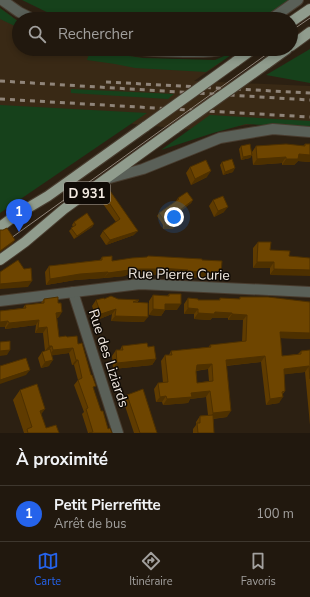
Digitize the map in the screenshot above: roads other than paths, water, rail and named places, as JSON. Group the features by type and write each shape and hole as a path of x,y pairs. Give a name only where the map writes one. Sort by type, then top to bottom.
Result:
{"main road":[{"path":"298,17 310,9"},
{"path":"298,41 310,32"},
{"name":"D 931","path":"0,227 16,215 48,196 243,56"},
{"name":"D 931","path":"0,260 25,242 64,209 277,56"}],"street":[{"path":"2,0 19,12"},
{"path":"281,12 298,0"},
{"path":"104,180 143,169 220,138 273,129 310,132"},
{"name":"Rue Pierre Curie","path":"0,301 140,284 310,292"},
{"name":"Rue des Liziards","path":"73,292 118,433"}],"tram line":[{"path":"298,26 310,18"},
{"path":"0,246 264,56"}],"railway":[{"path":"0,81 310,100"},
{"path":"106,82 310,93"},
{"path":"0,99 310,117"}],"place":[{"name":"Petit Pierrefitte","path":"19,232"}]}
